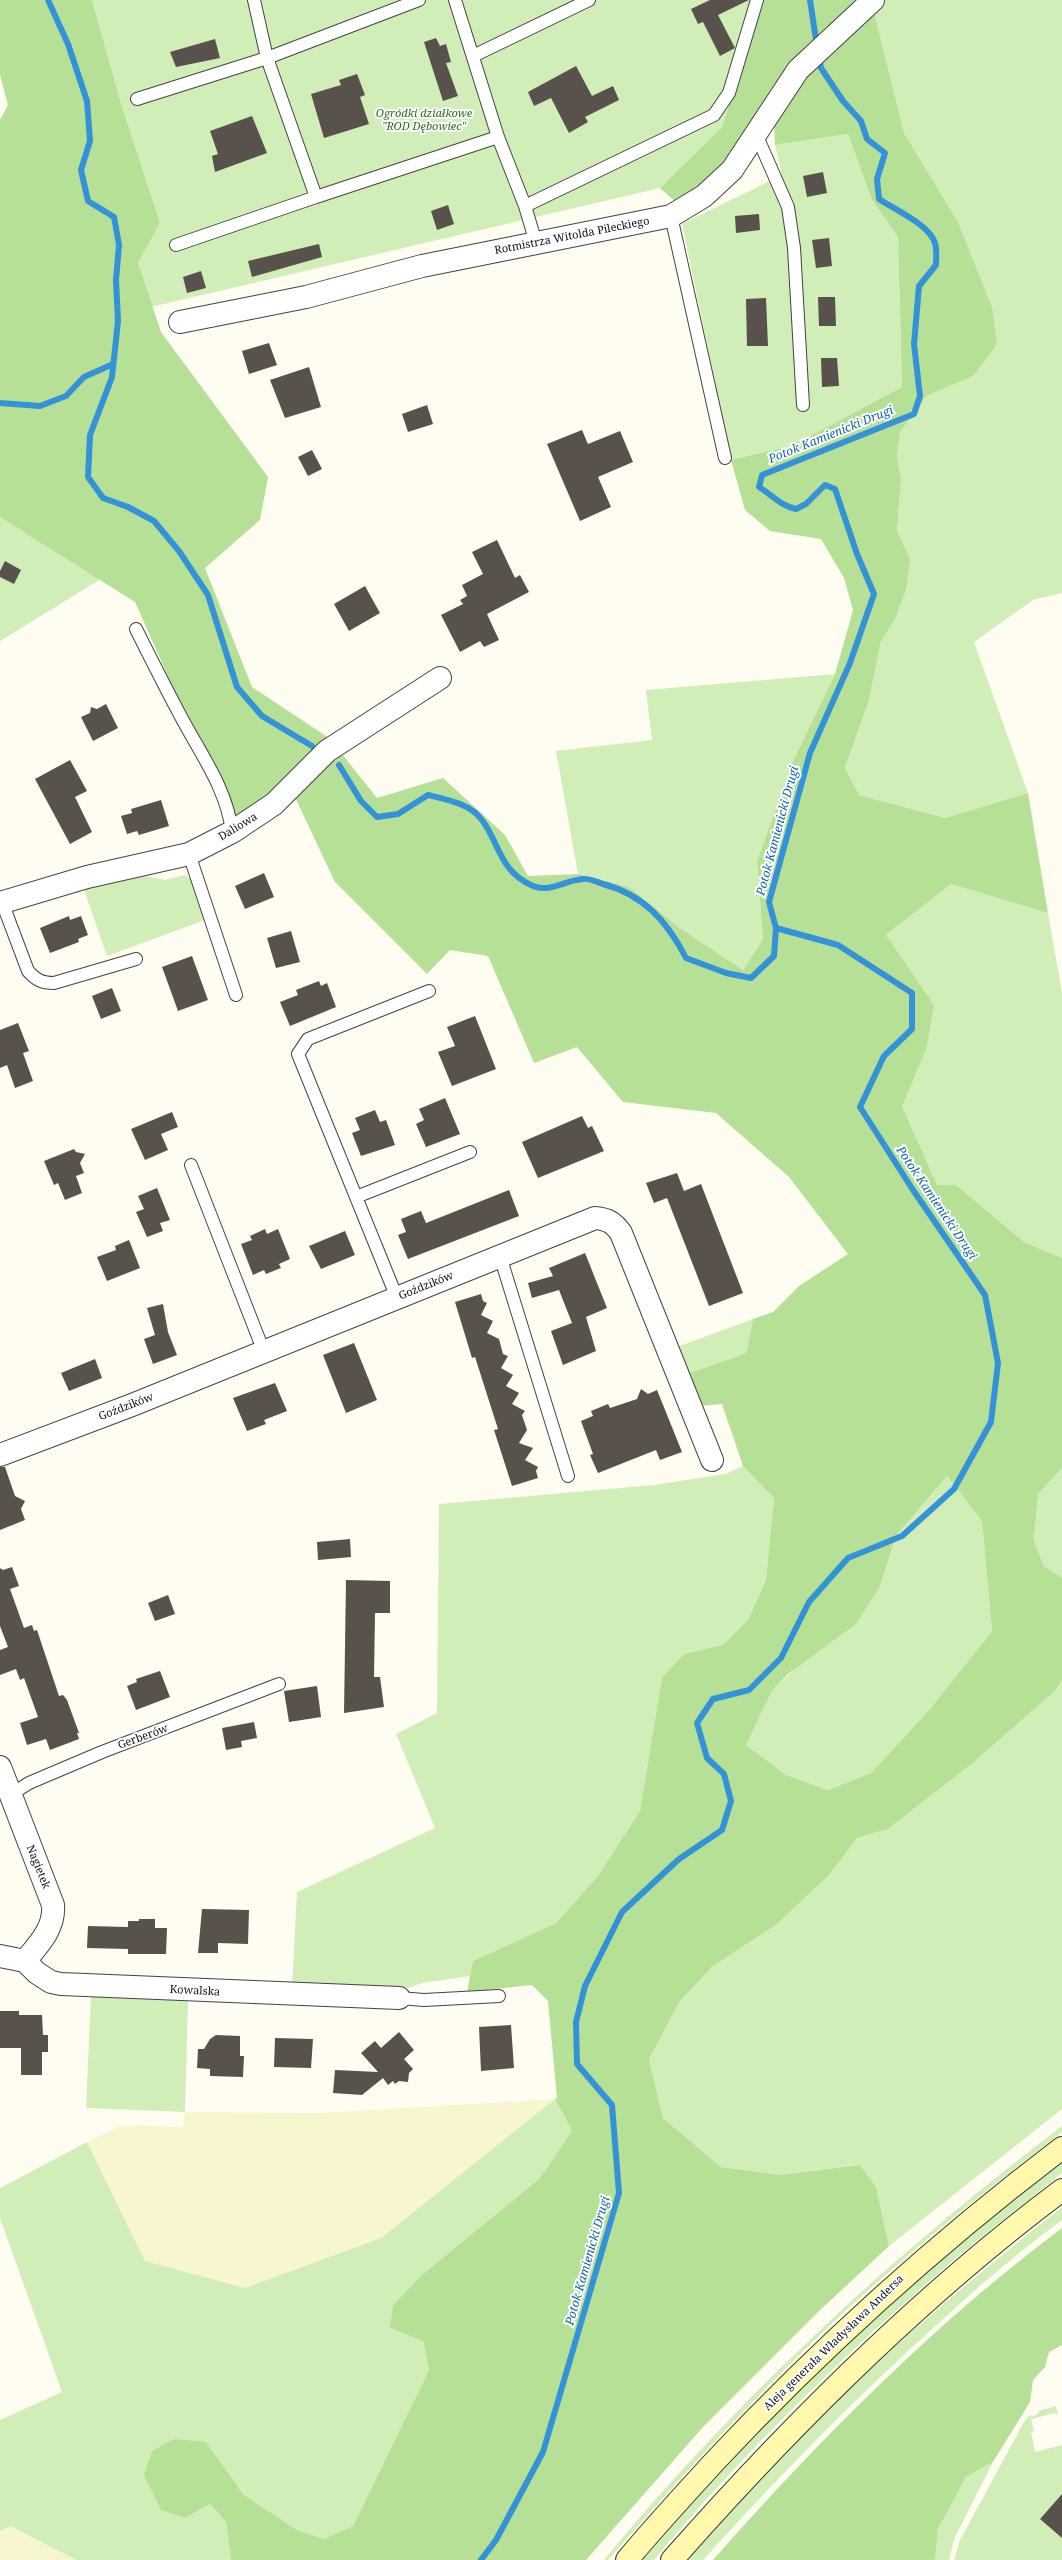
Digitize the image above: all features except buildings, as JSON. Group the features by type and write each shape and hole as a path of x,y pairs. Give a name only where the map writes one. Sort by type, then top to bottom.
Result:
{"main road":[{"name":"Aleja generała Władysława Andersa","path":"627,2560 649,2533 755,2419 864,2312 922,2260 1062,2148"},
{"path":"672,2560 773,2449 886,2338 993,2244 1062,2190"}],"street":[{"name":"Rotmistrza Witolda Pileckiego","path":"180,322 306,298 422,266 671,216 704,196 732,170 798,70 873,0"},
{"name":"Daliowa","path":"1,902 87,877 189,854 232,832 274,804 327,751 440,678"},
{"name":"Goździków","path":"0,1455 264,1352 595,1218 606,1219 615,1225 621,1233 712,1460"},
{"name":"Nagietek","path":"0,1767 54,1911 54,1917 49,1929 25,1961"},
{"path":"0,1956 25,1961"},
{"name":"Kowalska","path":"25,1961 37,1973 51,1982 61,1984 399,1998"}],"lane":[{"path":"254,0 267,58 316,197"},
{"path":"137,99 267,58 419,0"},
{"path":"455,0 498,137 525,206 536,243"},
{"path":"473,56 589,0"},
{"path":"525,206 714,114 729,93 757,0"},
{"path":"756,134 788,206 794,248 803,405"},
{"path":"176,245 498,137"},
{"path":"671,216 725,458"},
{"path":"136,629 216,779 228,807 232,832"},
{"path":"189,854 236,995"},
{"path":"1,902 28,971 40,981 54,983 136,959"},
{"path":"397,1298 298,1054 308,1038 429,990"},
{"path":"356,1197 470,1152"},
{"path":"191,1165 264,1352"},
{"path":"500,1256 568,1476"},
{"name":"Gerberów","path":"10,1795 29,1783 87,1758 279,1684"},
{"path":"399,1998 424,2000 499,1996"}],"shaded area":[{"path":"555,2099 381,2238 245,2288 145,2261 87,2142 122,2125 183,2127 185,2112 318,2113"},
{"path":"11,2525 76,2560 0,2560 0,2531"}],"green space":[{"path":"0,0 92,0 120,100 160,223 138,263 161,332 268,477 260,520 205,568 252,687 332,740 237,824 219,773 182,708 135,602 0,517 0,120 8,105 0,75"},
{"name":"Ogródki działkowe \"ROD Dębowiec\"","path":"92,0 763,0 722,127 660,188 151,307 138,263 160,223 120,100"},
{"path":"763,0 864,0 723,170 677,203 660,188 722,127"},
{"path":"883,0 1062,0 1062,593 1033,600 974,642 1028,793 945,818 859,795 845,766 869,700 881,641 895,619 910,559 897,530 901,479 897,456 900,432 927,396 973,376 992,307 958,222 904,133 874,12"},
{"path":"874,12 904,133 958,222 992,307 997,344 973,376 927,396 900,432 897,456 901,479 897,530 910,559 906,589 895,619 881,641 869,700 845,767 859,795 945,818 1028,793 1048,913 951,884 886,935 934,1005 926,1050 902,1106 937,1185 956,1185 1024,1242 1062,1258 1062,1468 1038,1494 1034,1541 1044,1566 1062,1578 1062,1680 1055,1691 974,1762 888,1829 857,1838 829,1875 776,1925 713,1966 680,2001 649,2059 663,2118 721,2167 781,2175 860,2165 876,2187 889,2246 818,2312 703,2427 586,2560 231,2560 226,2522 210,2504 185,2518 161,2510 144,2475 152,2451 174,2439 206,2442 244,2495 297,2530 324,2539 353,2526 429,2370 423,2341 390,2328 393,2305 423,2274 539,2179 572,2131 555,2099 557,2098 548,2001 532,1985 467,1992 473,1961 556,1923 597,1877 640,1811 662,1677 684,1654 723,1645 748,1620 766,1579 774,1498 743,1466 722,1404 699,1406 687,1374 746,1353 753,1319 773,1312 799,1286 848,1254 789,1177 716,1113 623,1102 577,1047 534,1063 488,956 450,950 427,974 335,882 293,793 338,749 377,798 443,778 505,835 528,876 578,874 629,887 680,928 743,970 763,939 757,861 794,759 835,674 853,610 844,578 821,539 770,531 745,510 731,460 791,446 902,387 898,237 872,200 848,134 775,145 774,120 801,75","holes":["947,1476 982,1521 992,1631 930,1709 871,1773 828,1790 786,1775 746,1745 772,1691 788,1674 856,1624 880,1586 896,1536"]},
{"path":"848,134 872,200 898,237 902,387 791,446 731,460 682,224 782,175 775,145"},
{"path":"0,517 101,579 0,641"},
{"path":"835,674 794,759 757,861 763,939 743,970 680,928 629,887 578,874 556,751 652,740 646,690"},
{"path":"130,873 165,880 185,875 193,880 205,920 107,956 82,884"},
{"path":"951,884 1048,913 1062,993 1062,1258 1024,1242 956,1185 937,1185 902,1106 926,1050 886,935"},
{"path":"753,1319 746,1353 687,1374 677,1347"},
{"path":"743,1466 774,1498 766,1578 748,1620 723,1645 684,1654 662,1677 640,1811 597,1877 556,1923 473,1961 470,1976 422,1983 403,1990 292,1989 297,1892 435,1828 396,1734 437,1713 439,1504 654,1485 725,1474"},
{"path":"1062,1468 1062,1578 1060,1578 1044,1566 1034,1541 1038,1494"},
{"path":"947,1476 982,1521 992,1631 930,1709 871,1773 828,1790 786,1775 746,1745 772,1691 880,1586 896,1536"},
{"path":"1062,1680 1062,2109 889,2246 876,2187 860,2165 781,2175 721,2167 663,2118 649,2059 680,2001 713,1966 776,1925 829,1875 857,1838 888,1829 974,1762 1055,1691"},
{"path":"91,1995 188,1999 185,2112 86,2108"},
{"path":"555,2099 572,2131 539,2179 423,2274 390,2328 423,2341 429,2370 353,2526 324,2539 297,2530 244,2495 206,2442 185,2518 210,2504 226,2522 231,2560 76,2560 11,2526 0,2531 0,2420 62,2392 0,2218 0,2188 87,2142 145,2261 245,2288 381,2238"},
{"path":"1062,2126 1062,2132 924,2242 865,2293 827,2329 751,2403 608,2560 604,2560 708,2441 820,2330 938,2225"},
{"path":"1062,2163 1062,2173 949,2264 823,2378 719,2485 654,2560 643,2560 690,2505 739,2452 789,2400 841,2350 949,2253"},
{"path":"1062,2207 1062,2220 985,2282 879,2378 760,2498 703,2560 688,2560 786,2453 878,2362 999,2257"},
{"path":"1062,2228 1062,2345 1049,2352 1045,2367 1033,2380 1030,2402 993,2462 966,2477 938,2529 935,2560 713,2560 794,2471 879,2385 968,2304"},
{"path":"1056,2406 1058,2416 1055,2413 1031,2419 1034,2431 1031,2432 1035,2452 1062,2445 1062,2498 1060,2496 1040,2519 1062,2538 1062,2560 954,2560 960,2540 1025,2420 1030,2415 1032,2417 1039,2413 1038,2411"},
{"path":"993,2462 954,2539 949,2560 935,2560 938,2529 966,2477"}],"waterway":[{"path":"48,0 68,44 87,101 90,141 81,170 88,201 114,217 119,245 116,280 118,321 112,377 90,435 88,477 103,498 128,507 154,521 179,551 208,595 237,687 262,716 312,746"},
{"name":"Potok Kamienicki Drugi","path":"810,0 817,46"},
{"name":"Potok Kamienicki Drugi","path":"481,2560 496,2540 543,2452 619,2193 612,2105 577,2064 576,2022 585,1986 622,1912 679,1859 722,1830 731,1801 724,1774 707,1758 697,1723 713,1699 749,1690 781,1658 809,1602 848,1558 902,1536 954,1489 991,1422 998,1363 985,1295 913,1190 860,1107 884,1056 912,1029 912,993 838,945 776,928 769,902 810,753 850,663 874,594 857,554 835,489 825,485 806,504 796,509 781,503 759,487 762,475 914,414 920,396 914,344 919,286 936,265 935,243 932,236 911,218 879,199 877,179 885,153 867,139 861,121 843,101 821,68 819,57"},
{"path":"0,403 40,406 66,396 84,377 113,364"},
{"path":"339,765 361,801 377,817 398,814 428,795 450,800 465,806 477,814 482,820 507,865 513,873 522,880 533,886 545,888 585,879 593,880 618,889 631,895 653,911 671,932 686,958 726,973 751,978 774,956 776,928"}]}
